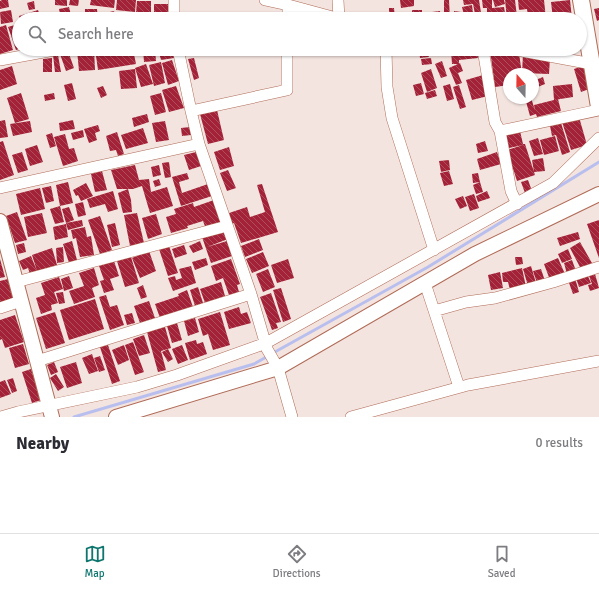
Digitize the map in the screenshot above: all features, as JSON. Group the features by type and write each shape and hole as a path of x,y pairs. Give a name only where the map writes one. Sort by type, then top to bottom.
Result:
{"main road":[{"path":"581,0 583,12"},
{"path":"587,35 599,109"}],"street":[{"path":"174,0 174,12"},
{"path":"264,0 314,12"},
{"path":"338,0 339,12"},
{"path":"288,5 288,12"},
{"path":"0,60 22,56"},
{"path":"179,56 199,144 251,294 267,346 277,364 292,417"},
{"path":"191,111 287,90 287,56"},
{"path":"386,56 387,87 392,118 434,250"},
{"path":"484,56 495,122 500,131 511,191 516,204"},
{"path":"549,56 592,64"},
{"path":"500,131 599,109"},
{"path":"1,417 18,412 51,413 267,346 434,250 553,184 599,138"},
{"path":"0,188 199,144"},
{"path":"116,417 277,364 475,254 599,194"},
{"path":"0,221 51,413"},
{"path":"16,282 227,226"},
{"path":"434,311 466,302 495,298 553,282 599,267"},
{"path":"425,283 459,387"},
{"path":"37,361 251,294"},
{"path":"0,308 21,301"},
{"path":"351,417 459,387 599,361"}],"building":[{"path":"8,0 9,7 0,9 0,1"},
{"path":"55,0 67,0 67,6 55,5"},
{"path":"70,0 79,0 78,6 69,5"},
{"path":"91,0 115,0 114,8 90,5"},
{"path":"117,0 136,0 135,12 116,10"},
{"path":"400,0 414,0 414,6 401,8"},
{"path":"444,0 449,0 450,12 444,12"},
{"path":"463,0 479,0 481,12 475,12 473,4 464,5"},
{"path":"482,0 492,0 492,8 504,7 505,12 487,12 487,8 483,8"},
{"path":"493,0 504,0 505,4 495,7"},
{"path":"505,0 515,0 516,12 506,12"},
{"path":"518,0 544,0 545,12 527,12 527,9 519,10"},
{"path":"570,0 571,12 552,12 551,2"},
{"path":"34,1 35,9 29,10 27,3"},
{"path":"137,1 151,1 151,12 136,12"},
{"path":"154,4 169,4 169,12 154,12"},
{"path":"472,5 473,12 463,12 462,7"},
{"path":"69,7 70,12 60,12 59,9"},
{"path":"389,8 394,8 394,12 389,12"},
{"path":"599,8 599,20 597,21 594,9"},
{"path":"85,9 97,9 97,12 85,12"},
{"path":"11,10 12,22 1,24 0,12"},
{"path":"412,10 422,10 422,12 412,12"},
{"path":"6,25 12,50 0,54 0,27"},
{"path":"12,26 12,38 8,27"},
{"path":"53,56 58,56 61,72 55,72"},
{"path":"61,56 70,56 74,68 66,71"},
{"path":"78,56 94,56 95,70 79,71"},
{"path":"96,56 134,56 136,64 98,70"},
{"path":"144,56 156,56 156,61 144,62"},
{"path":"160,56 174,56 174,58 161,60"},
{"path":"420,56 429,56 429,57 420,58"},
{"path":"451,56 478,56 478,58 459,60 459,64 452,64"},
{"path":"491,56 519,56 521,68 503,68 503,86 495,87"},
{"path":"523,56 550,58 549,74 539,74 539,68 522,68"},
{"path":"52,58 52,72 43,72 43,59"},
{"path":"194,58 199,78 194,80 188,59"},
{"path":"431,58 432,64 422,65 421,59"},
{"path":"172,60 179,81 168,85 162,63"},
{"path":"442,61 447,76 441,78 435,64"},
{"path":"161,62 165,83 154,86 149,65"},
{"path":"460,63 463,71 458,73 462,83 456,85 449,68"},
{"path":"146,64 153,84 141,87 135,68"},
{"path":"12,66 17,84 0,90 0,70"},
{"path":"583,66 589,89 581,92 574,69"},
{"path":"135,69 137,88 121,89 119,71"},
{"path":"431,69 437,88 427,92 421,73"},
{"path":"483,75 488,96 472,100 466,80"},
{"path":"543,77 545,84 539,86 539,79"},
{"path":"72,83 76,99 68,101 64,85"},
{"path":"421,83 424,94 416,96 413,85"},
{"path":"450,84 454,99 447,101 443,86"},
{"path":"572,84 573,97 554,100 553,86"},
{"path":"459,85 466,107 460,109 453,87"},
{"path":"103,86 107,95 101,98 97,88"},
{"path":"176,86 184,108 169,112 162,90"},
{"path":"435,90 437,96 427,99 425,93"},
{"path":"21,93 29,119 15,123 7,98"},
{"path":"54,93 55,99 45,101 44,95"},
{"path":"161,93 166,112 155,115 150,96"},
{"path":"558,99 561,111 537,117 536,114 530,116 527,104 533,104 535,110 534,105"},
{"path":"217,110 224,140 208,144 200,114"},
{"path":"147,114 149,122 134,127 132,118"},
{"path":"579,117 587,145 571,150 562,122"},
{"path":"5,120 8,137 0,138 0,121"},
{"path":"73,120 75,129 60,131 59,123"},
{"path":"30,121 32,132 13,136 10,124"},
{"path":"165,121 169,140 156,142 152,123"},
{"path":"561,123 570,152 562,155 556,135 552,136 550,126"},
{"path":"98,125 100,131 95,133 97,140 89,143 84,129"},
{"path":"190,127 191,135 182,136 181,128"},
{"path":"143,128 148,143 126,149 121,135"},
{"path":"83,130 84,137 73,140 71,133"},
{"path":"520,131 523,144 525,144 535,175 517,181 507,150 523,145 509,148 506,134"},
{"path":"117,132 124,154 118,156 116,150 110,151 106,136"},
{"path":"52,133 56,146 50,148 46,135"},
{"path":"65,134 69,149 74,148 78,161 63,166 54,137"},
{"path":"555,136 559,151 544,155 540,140"},
{"path":"538,138 543,154 534,156 529,141"},
{"path":"3,141 14,175 0,180 0,142"},
{"path":"485,141 488,151 478,153 476,144"},
{"path":"37,145 43,162 30,166 25,149"},
{"path":"229,147 234,166 220,170 214,152"},
{"path":"22,152 28,170 18,173 12,155"},
{"path":"196,152 201,166 189,170 184,155"},
{"path":"497,152 501,164 480,170 477,159"},
{"path":"543,158 545,171 534,172 532,160"},
{"path":"449,160 450,170 441,172 439,161"},
{"path":"169,162 171,177 165,178 162,163"},
{"path":"135,165 139,180 149,179 151,192 167,187 173,206 150,213 142,186 133,189 117,189 111,170"},
{"path":"159,165 161,175 153,177 151,167"},
{"path":"228,170 236,188 227,191 220,173"},
{"path":"102,171 107,190 95,192 91,174"},
{"path":"449,171 453,184 444,186 440,173"},
{"path":"187,173 189,179 179,182 182,193 208,184 212,196 181,206 172,177"},
{"path":"478,173 480,182 473,183 472,174"},
{"path":"159,179 161,185 155,187 153,181"},
{"path":"528,180 532,191 525,193 521,182"},
{"path":"68,182 73,203 60,206 56,185"},
{"path":"480,182 483,192 476,194 473,185"},
{"path":"86,183 93,196 81,201 73,190"},
{"path":"262,184 278,232 241,243 234,223 232,224 229,213 247,207 250,217 265,212 257,185"},
{"path":"51,186 54,201 46,203 42,188"},
{"path":"40,188 45,209 21,215 16,194"},
{"path":"128,189 132,212 123,213 118,193"},
{"path":"113,191 118,209 108,212 105,204 90,208 87,199"},
{"path":"487,191 490,198 478,202 476,196"},
{"path":"474,194 479,208 470,211 465,197"},
{"path":"463,196 467,206 460,209 455,199"},
{"path":"214,200 221,224 206,229 203,221 187,226 188,228 171,233 166,217 176,214 174,209 193,203 194,207"},
{"path":"83,202 86,215 78,217 75,204"},
{"path":"60,206 64,222 55,224 50,209"},
{"path":"69,207 74,220 66,223 62,209"},
{"path":"17,212 27,240 15,243 6,216"},
{"path":"42,213 47,233 28,237 24,217"},
{"path":"137,213 144,243 130,246 124,215"},
{"path":"156,214 162,234 148,239 142,218"},
{"path":"100,216 112,250 100,254 88,220"},
{"path":"82,220 83,226 68,230 66,223"},
{"path":"599,220 599,258 587,224"},
{"path":"115,223 120,245 112,247 107,225"},
{"path":"66,224 68,237 55,240 53,227"},
{"path":"85,227 87,237 91,236 94,255 80,257 76,238 73,239 71,230"},
{"path":"223,228 228,239 207,247 227,241 232,256 211,263 202,237"},
{"path":"578,232 580,239 560,246 557,238"},
{"path":"259,239 263,250 245,257 241,246"},
{"path":"72,241 77,260 69,263 63,244"},
{"path":"200,241 203,249 193,253 189,246"},
{"path":"580,242 592,263 581,269 570,248"},
{"path":"24,243 26,252 18,254 16,245"},
{"path":"184,245 187,254 175,258 172,249"},
{"path":"169,246 178,273 168,276 159,249"},
{"path":"63,247 64,262 57,263 56,248"},
{"path":"52,248 57,265 37,271 32,255"},
{"path":"568,249 572,259 562,263 558,254"},
{"path":"149,251 156,271 140,278 132,258"},
{"path":"263,252 269,266 252,273 246,259"},
{"path":"31,256 37,271 30,274 28,268 23,270 19,261"},
{"path":"131,257 139,283 125,287 117,261"},
{"path":"515,257 522,257 523,264 516,265"},
{"path":"206,258 208,265 195,270 192,262"},
{"path":"558,258 565,274 550,280 544,264"},
{"path":"0,259 5,277 0,278"},
{"path":"231,259 240,284 237,285 239,292 229,295 223,278 216,281 211,266"},
{"path":"288,259 294,278 277,283 271,265"},
{"path":"572,260 576,271 567,274 564,263"},
{"path":"114,261 119,276 110,279 114,290 104,293 100,281 104,280 99,266"},
{"path":"191,266 196,283 173,291 168,278 175,276 176,280 182,278 179,269"},
{"path":"531,266 536,283 528,286 523,269"},
{"path":"94,268 99,285 92,288 95,297 74,304 69,291 84,286 79,273"},
{"path":"522,268 526,287 510,290 508,282 503,282 502,273"},
{"path":"268,269 275,287 263,292 256,274"},
{"path":"541,269 545,281 537,283 533,271"},
{"path":"500,272 503,288 491,290 488,275"},
{"path":"587,274 591,283 579,287 576,278"},
{"path":"595,274 599,288 590,291 588,285 592,284 589,276"},
{"path":"69,276 73,288 64,291 61,279"},
{"path":"59,277 63,289 54,292 58,303 51,305 52,310 41,314 36,298 45,295 41,283"},
{"path":"575,278 579,292 573,294 568,280"},
{"path":"8,279 15,300 0,305 0,281"},
{"path":"221,282 225,296 205,303 200,289"},
{"path":"143,285 147,297 141,299 137,288"},
{"path":"198,287 203,303 195,306 190,290"},
{"path":"281,288 291,319 283,322 273,290"},
{"path":"187,290 193,307 160,318 155,304 179,296 178,294"},
{"path":"63,292 65,303 59,304 56,293"},
{"path":"271,293 281,322 276,323 278,328 272,330 260,297"},
{"path":"106,295 110,307 117,305 124,325 110,330 99,297"},
{"path":"95,299 104,329 69,340 60,310"},
{"path":"149,301 155,318 140,323 134,306"},
{"path":"239,307 241,314 247,312 251,323 229,329 224,312"},
{"path":"55,312 65,343 46,349 36,318"},
{"path":"220,312 230,345 213,350 208,334 203,336 198,319"},
{"path":"132,313 135,323 127,325 124,315"},
{"path":"15,315 24,342 5,348 2,339 0,340 0,320"},
{"path":"195,318 199,332 188,336 184,321"},
{"path":"177,323 182,340 172,343 167,326"},
{"path":"165,327 171,348 161,351 166,370 158,372 147,332"},
{"path":"144,335 150,353 139,356 133,339"},
{"path":"196,340 197,344 203,342 207,354 190,360 185,343"},
{"path":"133,342 144,372 135,375 125,345"},
{"path":"23,344 29,364 15,368 9,348"},
{"path":"108,345 120,381 112,384 100,347"},
{"path":"124,345 129,360 118,365 112,350"},
{"path":"182,345 188,360 178,364 172,349"},
{"path":"168,349 173,359 168,362 162,352"},
{"path":"92,354 98,371 89,374 82,358"},
{"path":"100,356 105,370 99,372 94,358"},
{"path":"54,362 58,372 51,375 47,365"},
{"path":"76,362 82,383 67,388 60,367"},
{"path":"31,369 41,400 32,403 22,372"},
{"path":"56,374 64,387 58,391 50,378"},
{"path":"13,378 17,391 12,393 7,380"},
{"path":"5,380 11,394 0,398 0,382"}],"waterway":[{"path":"273,353 428,267 599,162"},
{"path":"74,417 254,364 268,356"}]}
